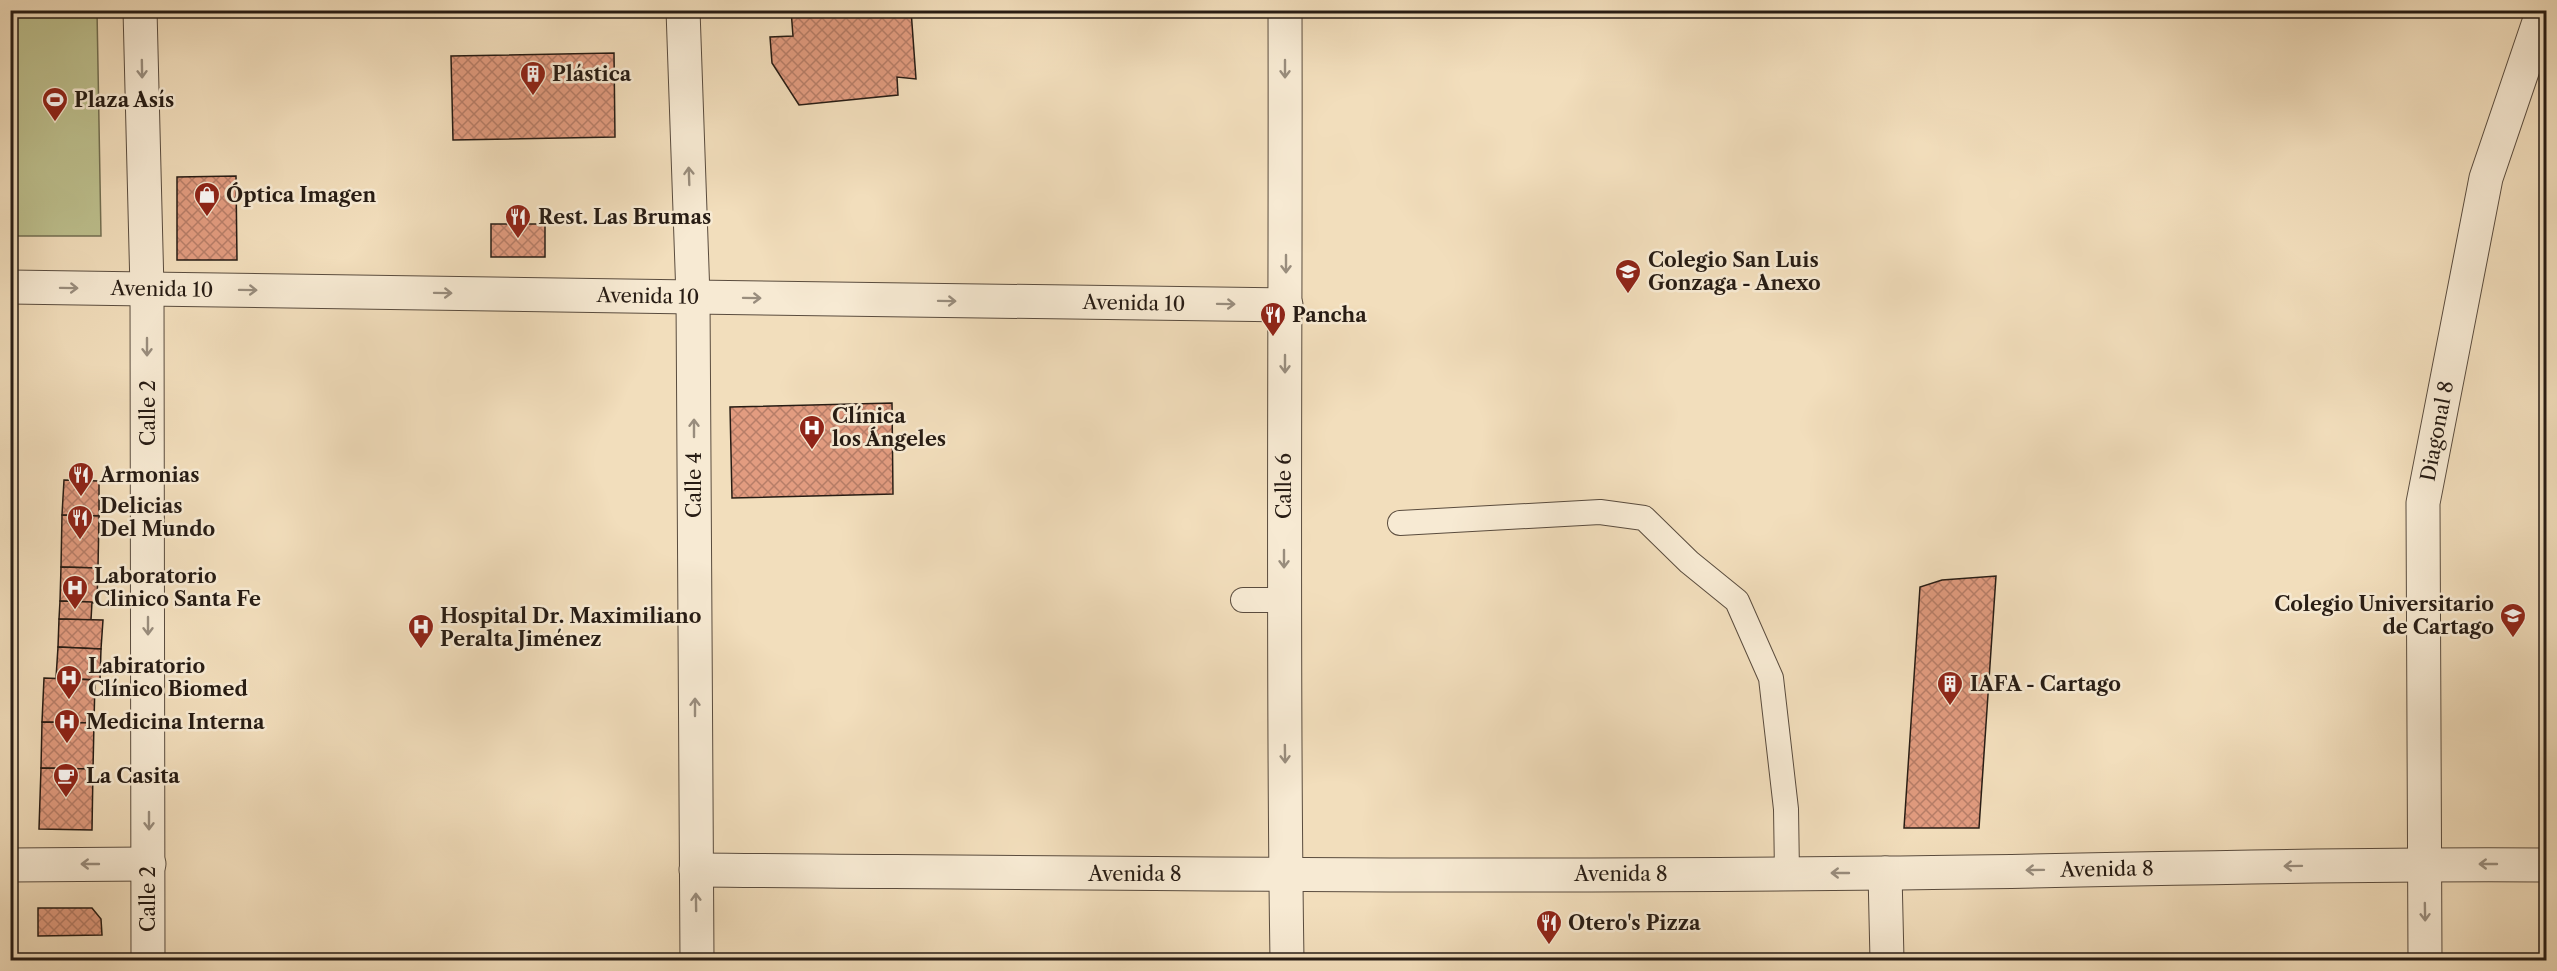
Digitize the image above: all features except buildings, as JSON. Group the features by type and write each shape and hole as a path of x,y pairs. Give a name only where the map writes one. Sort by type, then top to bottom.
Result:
{"street":[{"name":"Calle 2","path":"140,10 147,289 148,960"},
{"name":"Calle 4","path":"683,10 693,297 697,960"},
{"name":"Calle 6","path":"1284,10 1286,305 1283,600 1287,960"},
{"name":"Diagonal 8","path":"2425,960 2423,503 2486,178 2543,10"},
{"name":"Avenida 10","path":"10,287 1286,305"},
{"path":"10,865 149,864"},
{"name":"Avenida 8","path":"696,870 1286,875 1885,873 2424,864 2547,865"},
{"path":"1885,873 1887,960"}],"lane":[{"path":"1400,523 1600,512 1644,518 1689,562 1737,601 1771,678 1786,809 1787,873"},
{"path":"1243,600 1283,600"}],"green space":[{"name":"Plaza Asís","path":"11,10 97,11 101,236 11,236"}],"place":[{"name":"Plástica","path":"533,97"},
{"name":"Plaza Asís","path":"55,123"},
{"name":"Óptica Imagen","path":"207,218"},
{"name":"Rest. Las Brumas","path":"518,240"},
{"name":"Colegio San Luis Gonzaga - Anexo","path":"1628,295"},
{"name":"Pancha","path":"1273,338"},
{"name":"Clínica los Ángeles","path":"812,451"},
{"name":"Armonias","path":"81,498"},
{"name":"Delicias Del Mundo","path":"80,541"},
{"name":"Laboratorio Clinico Santa Fe","path":"75,611"},
{"name":"Colegio Universitario de Cartago","path":"2513,639"},
{"name":"Hospital Dr. Maximiliano Peralta Jiménez","path":"421,650"},
{"name":"Labiratorio Clínico Biomed","path":"69,701"},
{"name":"IAFA - Cartago","path":"1950,707"},
{"name":"Medicina Interna","path":"67,745"},
{"name":"La Casita","path":"66,799"},
{"name":"Otero's Pizza","path":"1549,946"}]}
